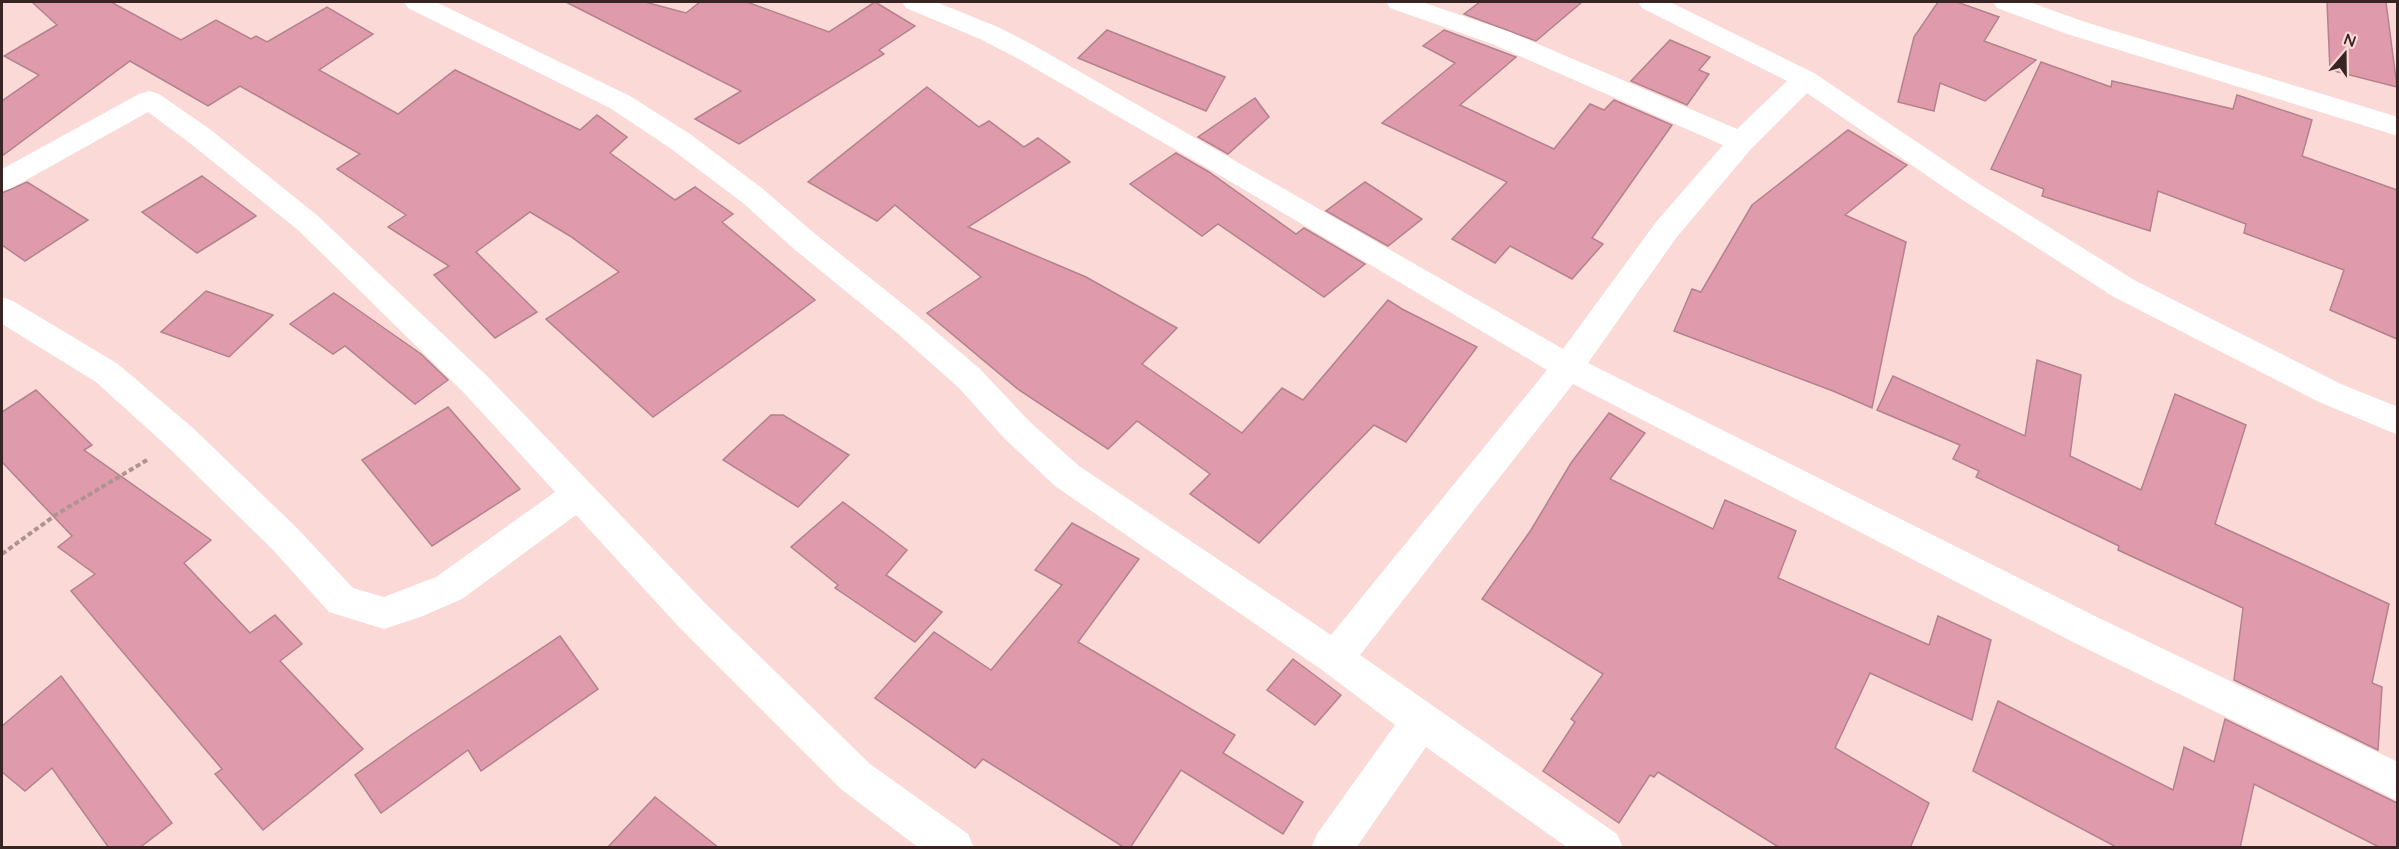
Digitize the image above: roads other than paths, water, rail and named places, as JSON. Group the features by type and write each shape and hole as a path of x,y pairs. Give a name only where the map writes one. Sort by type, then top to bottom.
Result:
{"street":[{"path":"417,2 620,102 680,141 753,196 804,242 917,332 969,378 1017,430 1067,476 1335,658 1603,848"},
{"path":"915,2 989,33 1026,52 1232,169 1568,367 2074,623 2397,782"},
{"path":"1399,2 1501,38 1741,142"},
{"path":"1651,2 1804,79 1971,192 2126,289 2330,393 2397,422"},
{"path":"2006,2 2076,28 2397,127"},
{"path":"1335,658 1568,367 1666,230 1741,142 1804,79"},
{"path":"2,181 149,100 201,137 308,223 476,385 692,615 856,777 954,848"},
{"path":"2,309 107,373 182,439 285,539 342,601 384,613 410,605 449,588 578,495"},
{"path":"1331,848 1421,721"}]}
